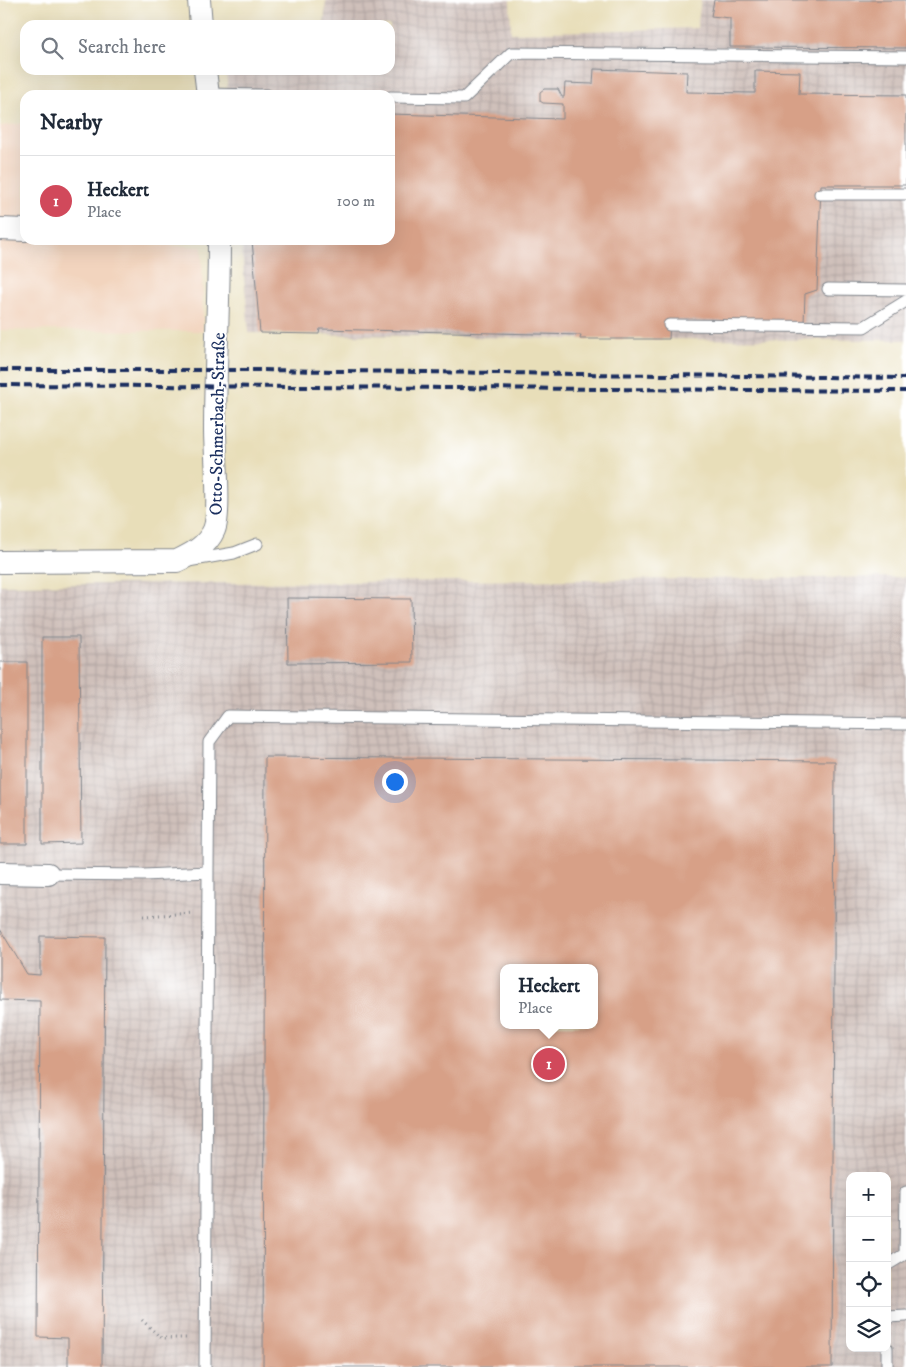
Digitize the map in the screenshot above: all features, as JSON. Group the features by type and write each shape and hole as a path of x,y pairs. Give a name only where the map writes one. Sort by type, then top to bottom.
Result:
{"street":[{"path":"199,0 201,20"},
{"path":"206,75 208,90"},
{"path":"0,229 20,230"},
{"name":"Otto-Schmerbach-Straße","path":"177,562 198,550 215,528 219,245"},
{"path":"0,562 177,562"},
{"path":"0,873 48,874"}],"lane":[{"path":"395,97 464,98 511,53 906,56"},
{"path":"820,194 906,194"},
{"path":"828,289 906,290"},
{"path":"669,325 864,327 906,301"},
{"path":"177,562 224,555 257,544"},
{"path":"205,1367 209,742 228,716 906,724"},
{"path":"48,874 144,875 208,872"},
{"path":"891,1263 905,1254 906,1192"},
{"path":"891,1317 906,1316"},
{"path":"887,1352 887,1367"}],"path":[{"path":"144,916 208,912"},
{"path":"142,1320 161,1338 205,1338"}],"shaded area":[{"path":"326,0 510,0 511,33 697,28 701,0 906,0 906,340 580,339 249,333 241,245 395,245 395,90 228,90 226,75 395,75 395,20 324,20"},
{"path":"20,124 20,220 0,219 0,126"},
{"path":"0,236 20,239 20,245 167,245 202,247 203,331 0,330"},
{"path":"906,577 906,1367 0,1367 0,585"}],"building":[{"path":"714,0 906,0 906,48 730,47 730,18 711,16"},
{"path":"594,69 687,72 686,92 755,93 755,71 800,72 799,94 906,95 906,185 821,185 817,290 805,294 804,323 670,320 669,339 580,339 581,335 320,329 319,334 260,333 252,245 395,245 395,114 563,119 563,104 543,103 540,101 540,92 544,89 558,89 562,97 564,97 565,83 593,84"},
{"path":"287,598 411,599 412,662 288,663"},
{"path":"42,637 79,637 81,843 42,844"},
{"path":"0,662 27,662 27,844 0,844"},
{"path":"265,757 835,761 832,1367 263,1367"},
{"path":"0,929 27,974 40,975 40,936 105,937 102,1367 68,1367 68,1338 38,1337 40,1001 0,1000"}],"railway":[{"path":"0,370 257,370 906,378"},
{"path":"0,385 906,391"}],"place":[{"name":"Heckert","path":"549,1064"}]}
